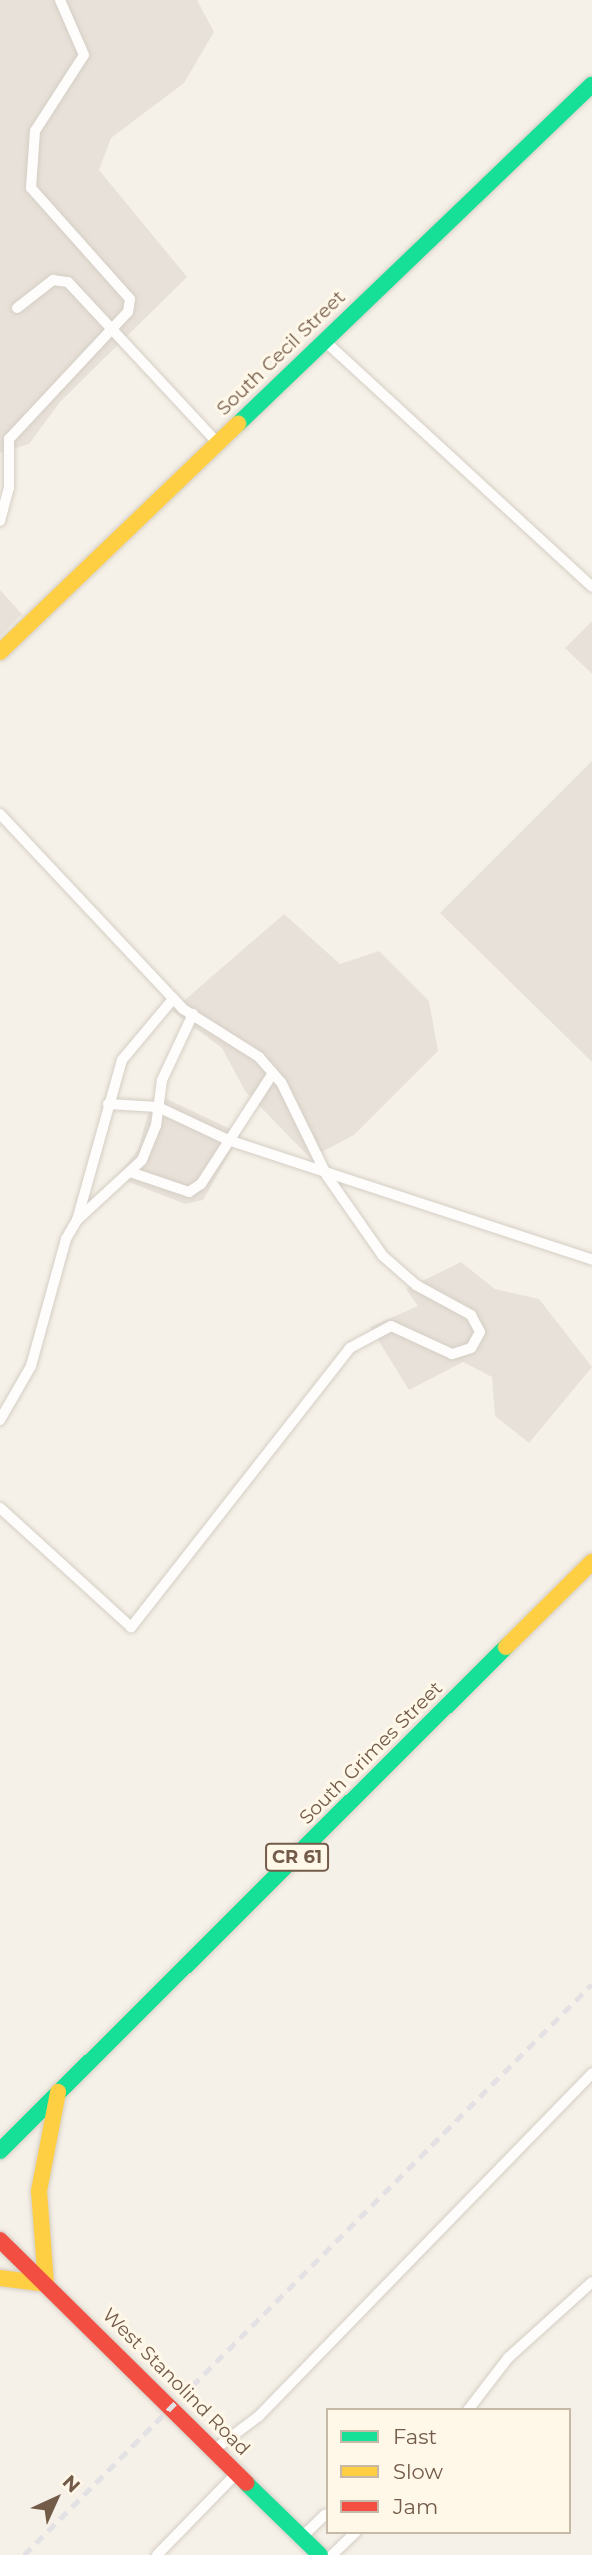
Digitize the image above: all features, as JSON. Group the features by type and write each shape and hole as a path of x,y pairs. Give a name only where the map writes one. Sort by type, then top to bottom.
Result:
{"main road":[{"name":"South Cecil Street","path":"0,652 592,85"},
{"name":"South Grimes Street","path":"0,2151 592,1562"},
{"path":"15,2110 58,2092"},
{"path":"0,2278 46,2284 39,2191 58,2092"},
{"name":"West Stanolind Road","path":"0,2240 320,2555"}],"lane":[{"path":"0,521 9,488 9,439 128,312 131,299 31,188 35,131 84,55 60,0"},
{"path":"17,307 53,280 68,282 218,443"},
{"path":"325,341 592,587"},
{"path":"0,430 9,439"},
{"path":"0,627 13,640"},
{"path":"0,814 173,999 273,1073 323,1170 383,1256 479,1322 471,1348 434,1350 391,1326 350,1348 131,1628 0,1508"},
{"path":"0,1420 31,1366 77,1220 122,1060 173,999"},
{"path":"77,1220 142,1160 158,1107 162,1080 192,1014"},
{"path":"130,1172 189,1192 201,1184 273,1073"},
{"path":"108,1104 158,1107 228,1140 592,1260"},
{"path":"215,2449 258,2416 592,2073"},
{"path":"470,2408 508,2358 592,2282"},
{"path":"156,2555 238,2472"},
{"path":"303,2537 325,2515"},
{"path":"332,2555 354,2534"}],"shaded area":[{"path":"0,0 197,0 214,32 184,83 111,138 99,170 187,277 60,402 29,444 0,453"},
{"path":"0,590 22,614 0,636"},
{"path":"592,621 592,674 565,648"},
{"path":"592,761 592,1062 440,913"},
{"path":"284,914 340,964 379,951 429,1001 438,1051 354,1135 310,1158 245,1091 222,1048 172,1011"},
{"path":"167,1099 241,1134 203,1200 185,1204 116,1177 138,1150 148,1114"},
{"path":"461,1262 495,1289 539,1299 592,1367 529,1443 495,1416 492,1377 463,1362 409,1390 370,1327 418,1306 406,1289"}],"railway":[{"path":"24,2555 592,1984"}],"traffic: fast":[{"path":"238,424 592,85"},
{"path":"0,2151 506,1647"},
{"path":"246,2483 320,2555"}],"traffic: slow":[{"path":"0,652 238,424"},
{"path":"506,1647 592,1562"},
{"path":"0,2278 46,2284 39,2191 58,2092"}],"traffic: jam":[{"path":"0,2240 246,2483"}]}
